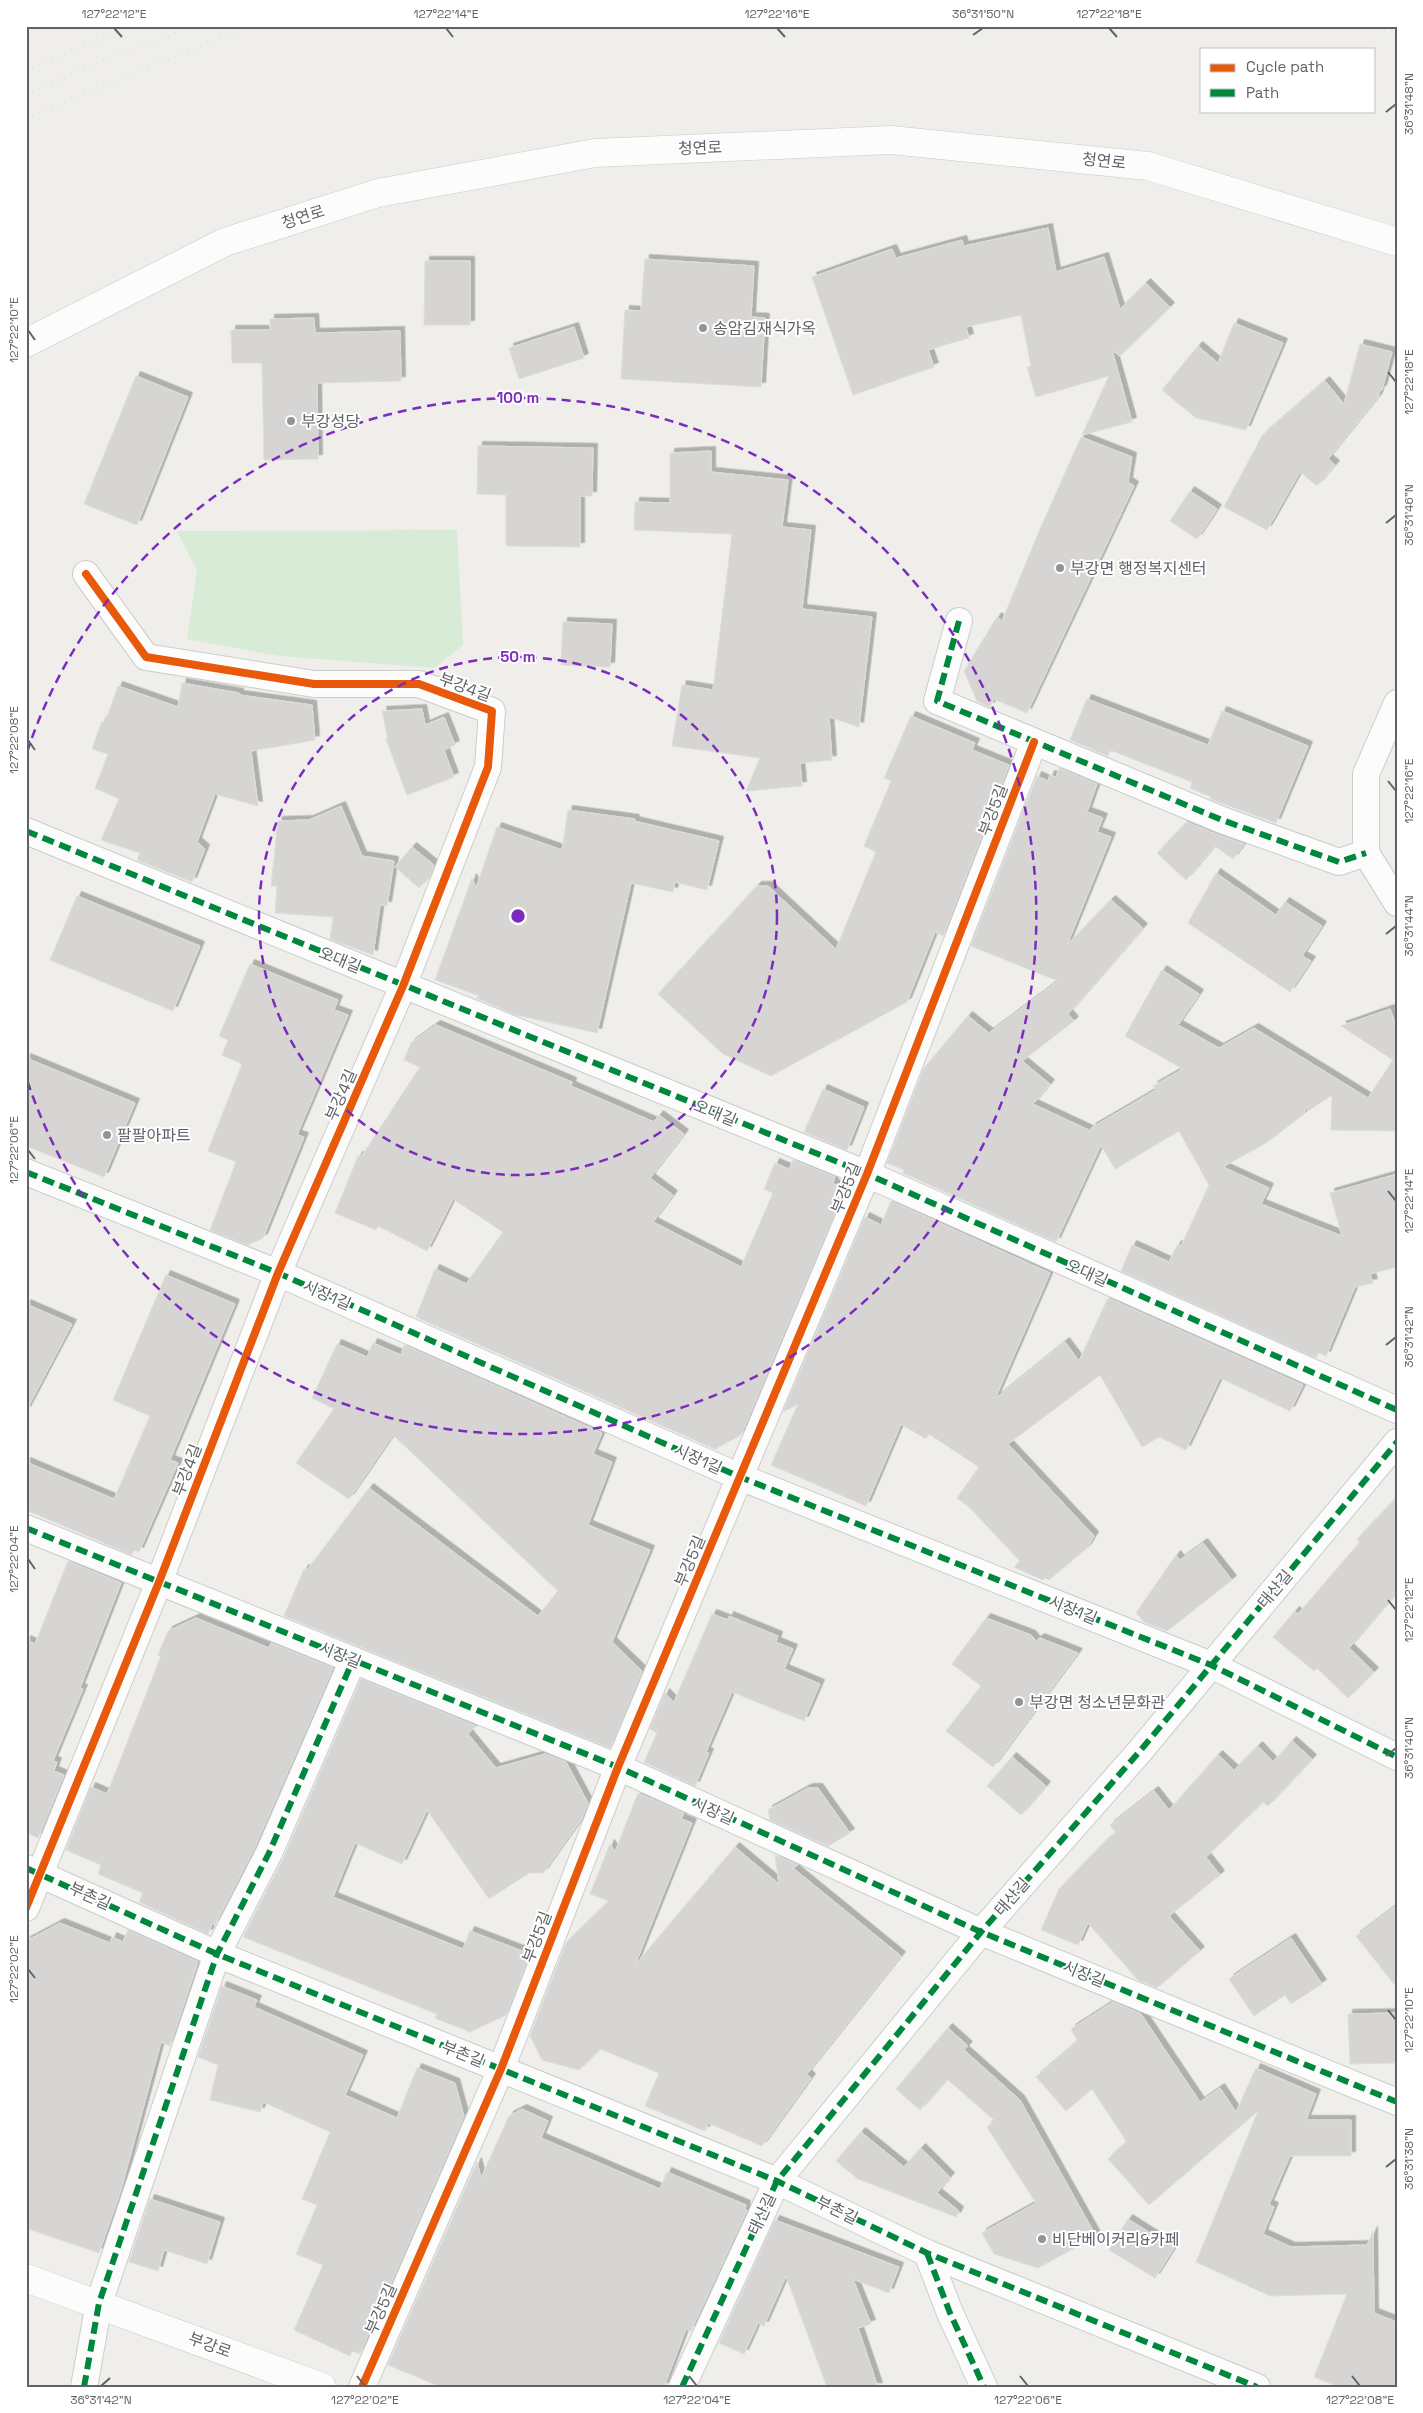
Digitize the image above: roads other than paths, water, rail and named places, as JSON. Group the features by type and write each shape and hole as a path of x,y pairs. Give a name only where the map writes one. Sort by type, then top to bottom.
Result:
{"main road":[{"name":"청연로","path":"26,343 225,242 378,193 595,153 891,140 1148,166 1397,242"},
{"name":"부강로","path":"26,2278 99,2303 322,2387"}],"street":[{"name":"부강4길","path":"26,1908 34,1871 158,1582 278,1273 403,986 488,767 492,711 419,684 314,684 146,658 86,574"},
{"path":"959,621 937,701 1222,820 1339,862 1366,853"},
{"path":"1397,703 1366,774 1366,853 1397,903"},
{"name":"부강5길","path":"362,2387 501,2069 618,1767 867,1174 1034,742"},
{"name":"오대길","path":"26,831 867,1174 1397,1410"},
{"name":"시장1길","path":"26,1172 278,1273 740,1478 1211,1665 1397,1757"},
{"name":"태산길","path":"682,2387 777,2181 981,1932 1140,1751 1397,1442"},
{"name":"시장길","path":"26,1528 618,1767 981,1932 1397,2102"},
{"path":"84,2387 99,2303 216,1954 269,1853 352,1660"},
{"name":"부촌길","path":"34,1871 216,1954 777,2181 927,2253 1257,2387"},
{"path":"927,2253 950,2313 984,2387"}],"railway":[{"path":"26,71 135,26"},
{"path":"26,95 99,62 196,26"},
{"path":"26,119 159,62 252,26"},
{"path":"1378,26 1397,34"}],"place":[{"name":"송암김재식가옥","path":"703,328"},
{"name":"부강성당","path":"291,421"},
{"name":"부강면 행정복지센터","path":"1060,568"},
{"name":"팔팔아파트","path":"107,1135"},
{"name":"부강면 청소년문화관","path":"1019,1702"},
{"name":"비단베이커리&카페","path":"1042,2239"}]}
